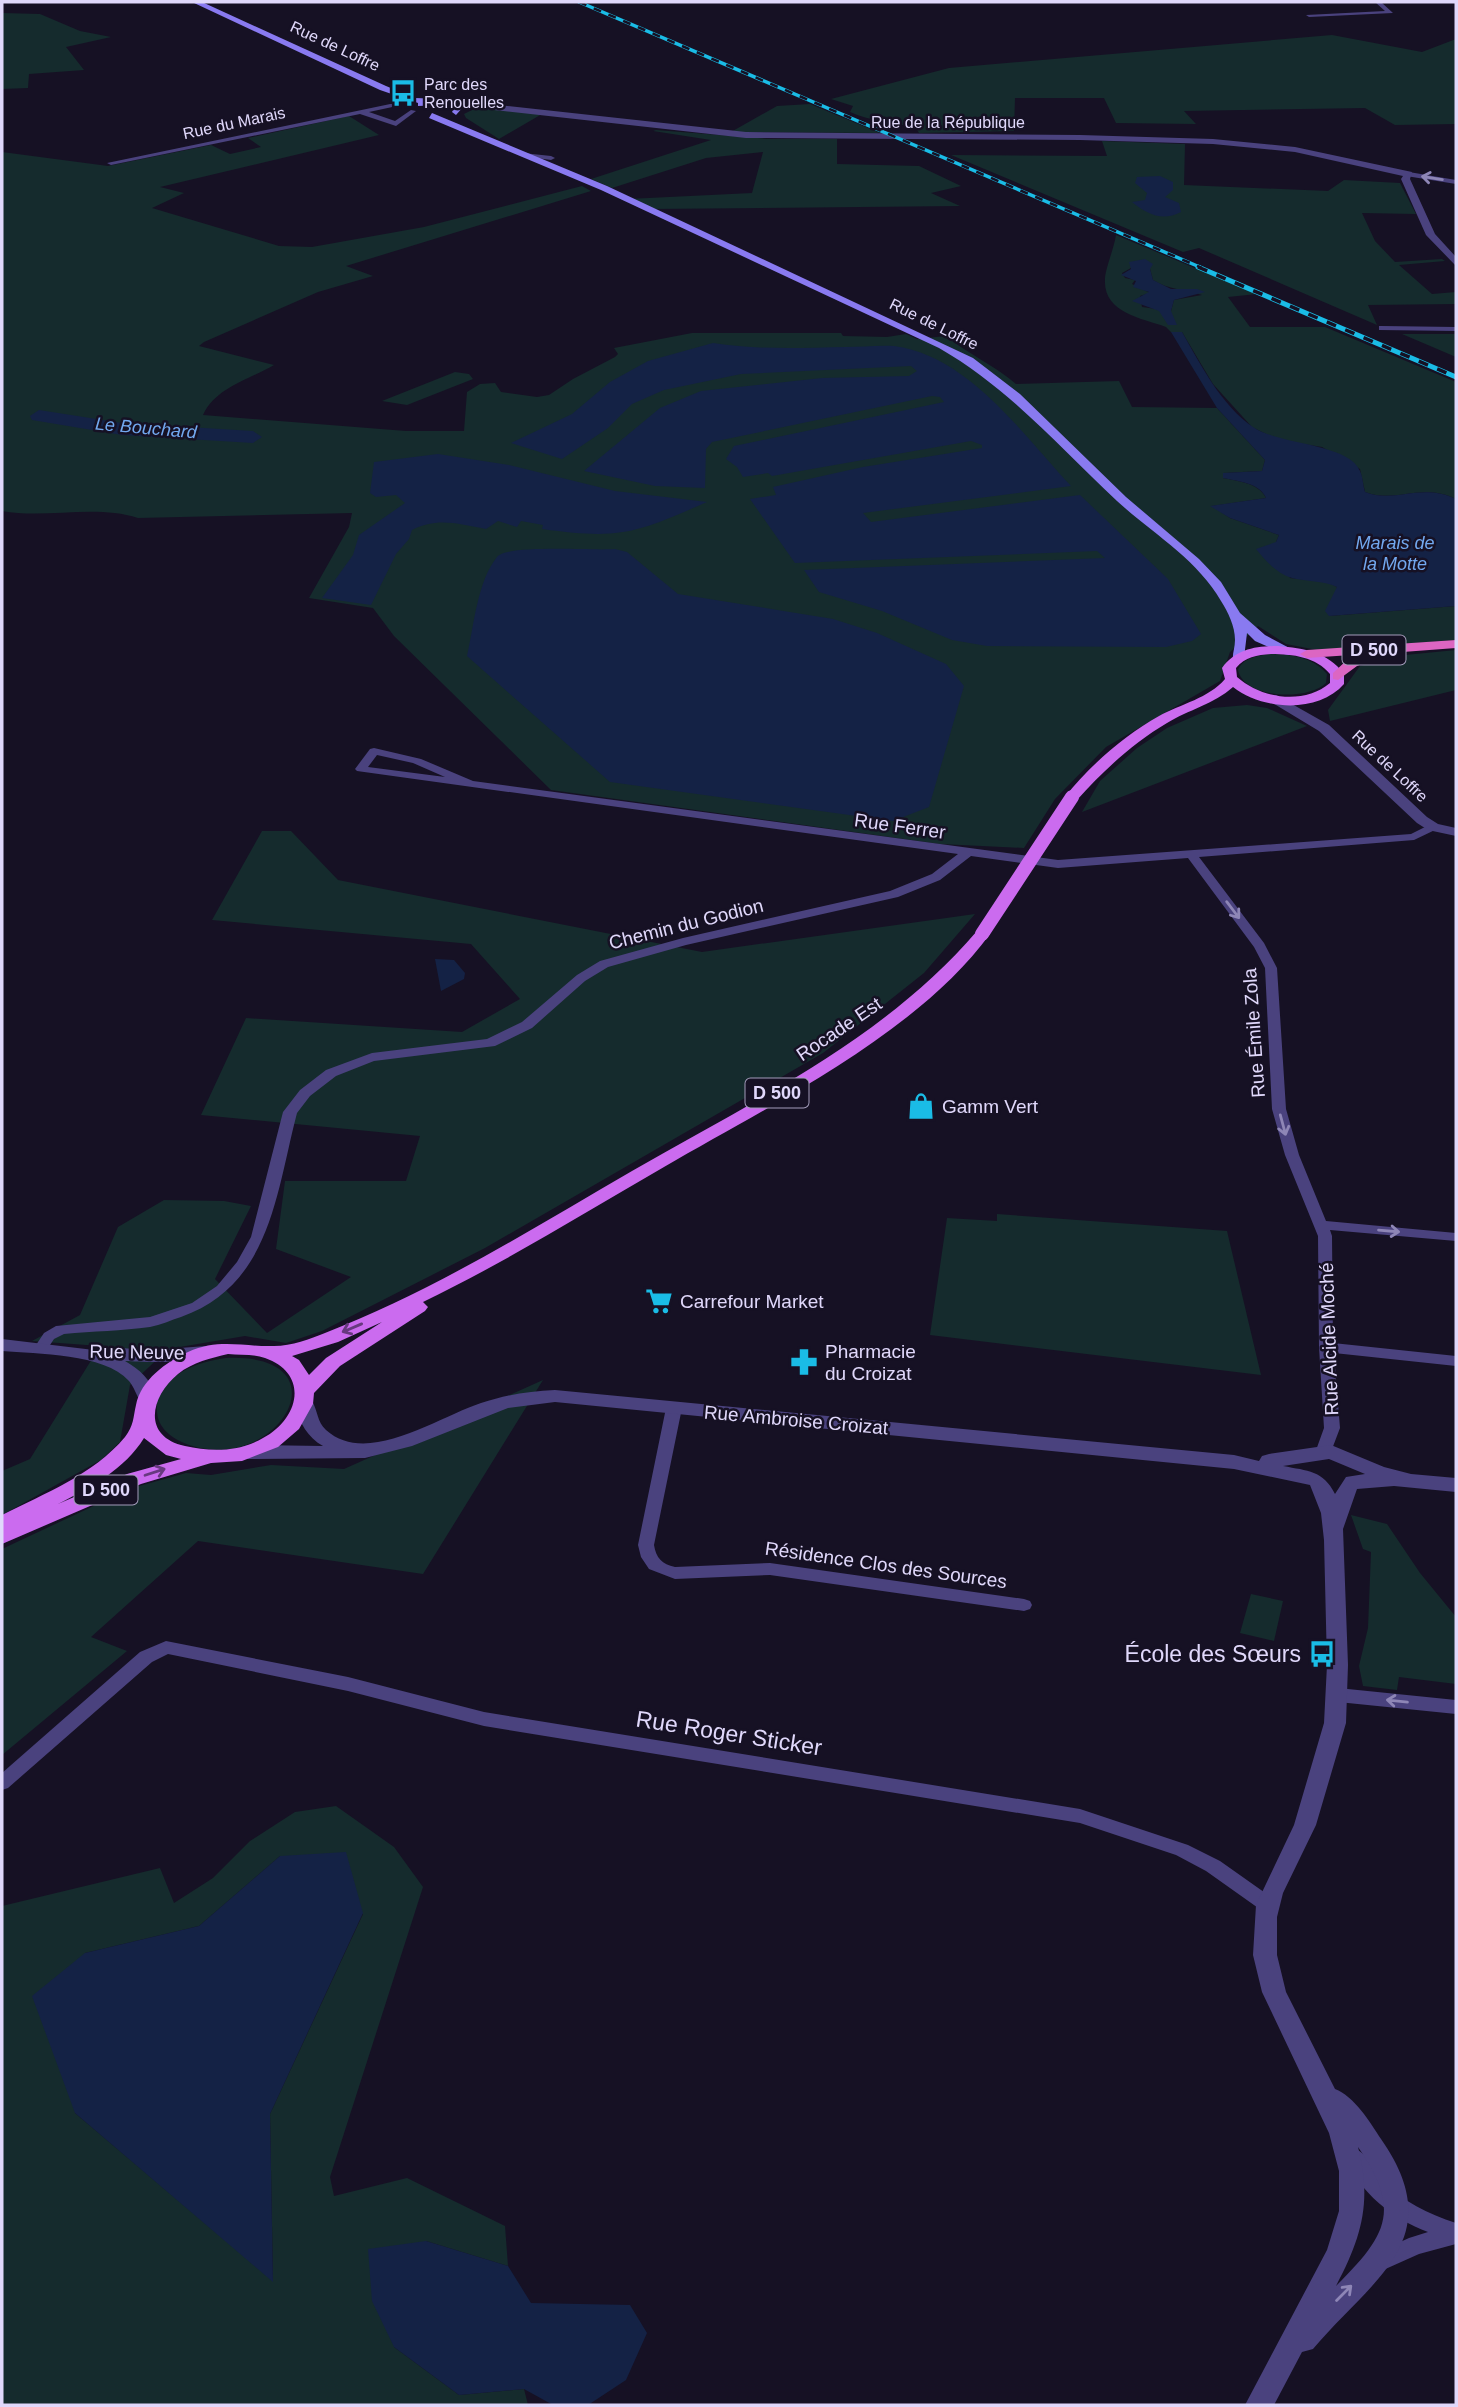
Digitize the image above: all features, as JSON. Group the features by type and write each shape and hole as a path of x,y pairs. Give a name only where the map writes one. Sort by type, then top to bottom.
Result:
{"highway":[{"name":"D 500","path":"1307,654 1449,644"},
{"name":"D 500","path":"1338,676 1348,665 1359,660 1449,644"}],"main road":[{"name":"Rue de Loffre","path":"196,2 383,88 414,100 432,102"},
{"name":"Rue de Loffre","path":"383,88 408,102 413,110 485,137 593,189 943,346 984,368 1201,568 1218,587 1233,612 1243,640 1238,658"},
{"path":"413,110 432,102 456,108"},
{"name":"Rue de Loffre","path":"456,108 465,122 485,137"},
{"path":"428,115 456,108"},
{"name":"Rue de Loffre","path":"1233,612 1260,638 1289,651"},
{"path":"1258,651 1307,654 1328,664 1338,676 1335,687 1326,693 1304,699 1259,695 1232,679 1229,668 1238,658 1258,651"},
{"name":"D 500","path":"1141,735 1169,715 1225,688 1232,679"},
{"name":"D 500","path":"1141,735 1212,704 1259,695"},
{"name":"Rocade Est","path":"480,1266 864,1040 926,992 982,934 1072,797 1101,766 1141,735"},
{"name":"D 500","path":"270,1353 302,1348 339,1334 480,1266"},
{"name":"D 500","path":"306,1397 333,1362 480,1266"},
{"path":"237,1348 270,1353 295,1368 306,1397 299,1419 282,1436 248,1452 216,1457 189,1454 166,1446 151,1432 145,1420 147,1396 158,1378 170,1368 210,1351 237,1348"},
{"name":"D 500","path":"2,1523 109,1465 128,1449 145,1420"},
{"name":"D 500","path":"2,1537 134,1479 216,1457"}],"street":[{"path":"1309,15 1390,13 1378,2"},
{"name":"Rue de la République","path":"456,108 486,104 653,128 746,135 1046,136 1268,146 1409,174"},
{"name":"Rue du Marais","path":"111,163 395,105"},
{"path":"361,112 396,124 413,110"},
{"path":"403,120 428,115"},
{"path":"523,155 551,158"},
{"path":"1455,261 1431,235 1405,179 1409,174 1456,182"},
{"path":"1382,328 1456,329"},
{"name":"Rue de Loffre","path":"1324,728 1316,707 1326,693"},
{"name":"Rue de Loffre","path":"1276,698 1324,728 1417,817 1433,827 1456,830"},
{"name":"Rue Ferrer","path":"471,784 417,761 374,751 361,769 967,853 1068,864 1414,837 1433,827"},
{"name":"Chemin du Godion","path":"40,1348 49,1336 61,1329 151,1322 188,1310 222,1289 243,1264 258,1237 290,1112 305,1093 331,1073 372,1058 468,1047 500,1039 527,1026 581,978 604,964 683,942 894,894 936,877 967,853"},
{"name":"Rue Émile Zola","path":"1192,855 1269,961 1279,1109 1292,1155 1322,1224"},
{"path":"1322,1224 1456,1237"},
{"name":"Rue Alcide Moché","path":"1318,1454 1332,1434 1326,1347 1326,1243 1322,1224"},
{"name":"Rue Neuve","path":"2,1345 154,1356 210,1351"},
{"path":"1326,1347 1456,1361"},
{"name":"Rue Neuve","path":"63,1351 126,1368 140,1381 147,1396"},
{"name":"Rue Ambroise Croizat","path":"248,1452 331,1454 366,1451 391,1446 474,1410 514,1399 555,1396 1234,1462 1316,1481"},
{"name":"Rue Ambroise Croizat","path":"306,1397 309,1420 320,1437 340,1446 366,1451"},
{"name":"Résidence Clos des Sources","path":"674,1408 646,1545 649,1559 660,1568 675,1573 770,1569 1024,1605"},
{"path":"1456,1485 1409,1480 1378,1472 1335,1453 1318,1454 1307,1468 1330,1509 1334,1537 1338,1695 1330,1748 1308,1817 1268,1905 1265,1942 1278,1999 1323,2087 1348,2147 1367,2178 1398,2209 1456,2233"},
{"name":"Rue Ambroise Croizat","path":"1234,1462 1318,1454"},
{"path":"1334,1537 1342,1499 1358,1472 1350,1459"},
{"path":"1316,1481 1335,1487 1351,1483 1409,1480"},
{"name":"Rue Roger Sticker","path":"2,1783 146,1657 166,1647 348,1684 505,1722 1080,1816 1139,1833 1197,1857 1268,1905"},
{"path":"1338,1695 1456,1707"},
{"path":"1284,2363 1325,2314 1381,2256 1396,2228 1397,2196 1385,2167 1349,2116 1323,2087"},
{"path":"1259,2405 1284,2363 1347,2232 1354,2186 1348,2147"},
{"path":"1371,2267 1397,2252 1456,2233"}],"green space":[{"path":"2,13 40,14 80,31 111,37 66,47 84,70 29,74 28,88 2,89"},
{"path":"1332,35 1422,52 1456,39 1456,124 1395,125 1365,108 1184,111 1196,124 1116,123 1104,98 1015,98 1014,131 919,133 916,128 857,115 850,112 853,106 831,99 949,68"},
{"path":"810,104 880,133 731,132 777,106"},
{"path":"480,106 542,114 499,139 466,118 464,114"},
{"path":"349,116 379,135 160,187 184,193 152,208 279,246 312,247 424,227 582,186 591,191 346,266 373,276 318,292 204,342 199,346 274,365 216,397 203,415 406,431 464,431 467,392 480,384 495,383 501,392 537,397 549,395 615,357 618,354 614,348 692,333 841,333 843,336 887,337 906,334 917,339 946,336 1016,384 1119,381 1132,407 1217,408 1265,460 1262,471 1224,473 1223,478 1253,486 1266,498 1212,506 1230,518 1279,535 1276,542 1290,578 1327,582 1337,587 1329,616 1456,606 1456,640 1317,650 1286,644 1258,626 1230,652 1220,681 1106,747 1055,799 1024,848 940,844 551,790 394,636 373,608 309,598 349,527 352,513 138,518 105,512 36,514 2,511 2,152 108,166 211,145 230,154 261,147 248,138"},
{"path":"653,131 769,139 837,139 837,164 919,166 961,186 931,193 960,206 648,209 628,199 752,193 763,152 706,158 612,188 591,179 711,140"},
{"path":"1102,141 1185,144 1184,185 1328,191 1344,180 1400,183 1416,214 1362,213 1375,241 1395,262 1445,261 1399,265 1432,294 1456,292 1456,304 1368,305 1377,325 1199,248 1183,252 951,155 1107,156"},
{"path":"1116,235 1257,294 1228,297 1250,327 1325,327 1456,382 1456,499 1431,492 1387,496 1365,492 1360,469 1322,447 1278,440 1252,427 1213,384 1182,332 1171,332 1166,327 1135,317 1110,300 1105,279","holes":["1131,268 1150,269 1153,280 1171,288 1202,295 1174,300 1171,311 1142,307 1140,296 1150,293 1132,284 1135,280 1125,278 1122,273"]},
{"path":"1402,334 1456,334 1456,357"},
{"path":"455,372 469,374 473,379 407,405 382,401"},
{"path":"1456,650 1456,690 1330,721 1328,710 1360,666 1405,655"},
{"path":"1269,654 1308,660 1327,674 1326,683 1306,693 1292,694 1264,692 1252,687 1243,680 1238,670 1240,666 1247,660"},
{"path":"1247,705 1267,708 1307,726 1082,812 1100,781 1137,748 1167,728 1213,708"},
{"path":"262,831 291,831 338,880 702,952 975,914 924,973 823,1053 485,1248 322,1331 286,1343 245,1336 168,1349 130,1385 120,1442 101,1460 2,1515 2,1471 30,1459 100,1346 32,1341 80,1315 118,1227 164,1200 224,1201 251,1206 215,1279 267,1333 351,1277 276,1249 285,1181 406,1181 420,1136 201,1115 246,1018 462,1032 520,999 471,944 212,920"},
{"path":"997,1214 1227,1231 1261,1375 930,1335 947,1218 997,1221"},
{"path":"226,1358 264,1362 285,1374 292,1392 286,1412 271,1431 247,1445 217,1450 184,1443 174,1438 162,1427 158,1417 158,1400 162,1389 170,1380 191,1367"},
{"path":"543,1380 423,1574 198,1541 91,1637 127,1651 2,1755 2,1549 132,1488 186,1473 211,1475 271,1465 344,1469"},
{"path":"1351,1515 1387,1524 1420,1573 1456,1617 1456,1684 1399,1677 1397,1690 1363,1686 1359,1666 1368,1628 1371,1552 1363,1549"},
{"path":"1251,1594 1283,1601 1274,1641 1240,1633"},
{"path":"336,1806 394,1847 423,1887 330,2177 334,2196 407,2178 505,2226 508,2266 426,2241 394,2347 459,2395 524,2389 528,2405 2,2405 2,1906 160,1868 174,1903 213,1878 250,1841 295,1812","holes":["280,1856 363,1914 270,2114 273,2281 75,2113 85,1953 199,1926"]}],"water":[{"path":"1160,176 1173,182 1173,190 1165,197 1179,203 1181,212 1167,216 1155,215 1132,202 1145,200 1147,193 1135,183 1137,177"},
{"path":"1145,259 1153,264 1150,269 1153,280 1171,289 1197,289 1205,292 1174,300 1171,311 1177,325 1168,325 1159,311 1132,301 1149,292 1133,287 1136,281 1121,275 1131,269 1129,262"},
{"name":"Marais de la Motte","path":"1171,332 1182,332 1221,396 1253,427 1279,438 1342,455 1360,471 1365,492 1387,496 1431,492 1456,499 1456,606 1329,616 1325,611 1337,587 1287,576 1267,562 1256,549 1276,542 1279,535 1230,518 1210,506 1266,498 1253,486 1223,478 1223,473 1262,471 1265,460 1217,408"},
{"path":"713,343 779,348 894,346 921,353 947,365 993,401 1071,486 863,513 871,522 1080,495 1168,579 1201,634 1192,641 1166,647 987,646 952,640 882,611 819,592 804,570 1105,558 1097,551 795,563 750,499 776,495 773,487 863,467 982,448 982,445 971,441 772,476 768,473 743,477 737,467 726,459 734,446 944,402 940,397 932,396 712,442 706,449 705,488 655,486 584,471 660,408 701,391 822,378 909,376 917,371 911,366 741,374 664,390 632,404 608,428 562,459 511,443 572,414 610,382 648,361"},
{"path":"438,454 509,465 615,491 707,502 644,527 610,533 591,534 542,529 543,525 521,521 517,527 498,521 486,529 448,523 421,526 412,530 409,539 396,554 371,605 322,598 353,555 359,535 405,503 396,495 376,497 370,493 374,462"},
{"path":"533,549 615,549 627,552 678,594 833,619 877,633 946,664 964,686 929,807 893,821 610,782 467,656 481,591 497,557 504,553"},
{"path":"435,959 454,960 465,973 464,979 441,991"},
{"path":"346,1852 363,1913 270,2114 273,2282 75,2113 32,1996 85,1953 199,1926 280,1856"},
{"path":"426,2241 508,2266 531,2303 630,2305 647,2333 626,2380 588,2405 553,2405 524,2389 459,2395 394,2347 372,2301 368,2249"}],"waterway":[{"name":"Le Bouchard","path":"39,416 122,429 253,437"}],"railway":[{"path":"579,2 1202,268"},
{"path":"1198,267 1456,377"}],"place":[{"name":"Parc des Renouelles","path":"403,93"},
{"name":"Gamm Vert","path":"921,1106"},
{"name":"Carrefour Market","path":"659,1301"},
{"name":"Pharmacie du Croizat","path":"804,1362"},
{"name":"École des Sœurs","path":"1322,1654"}]}
